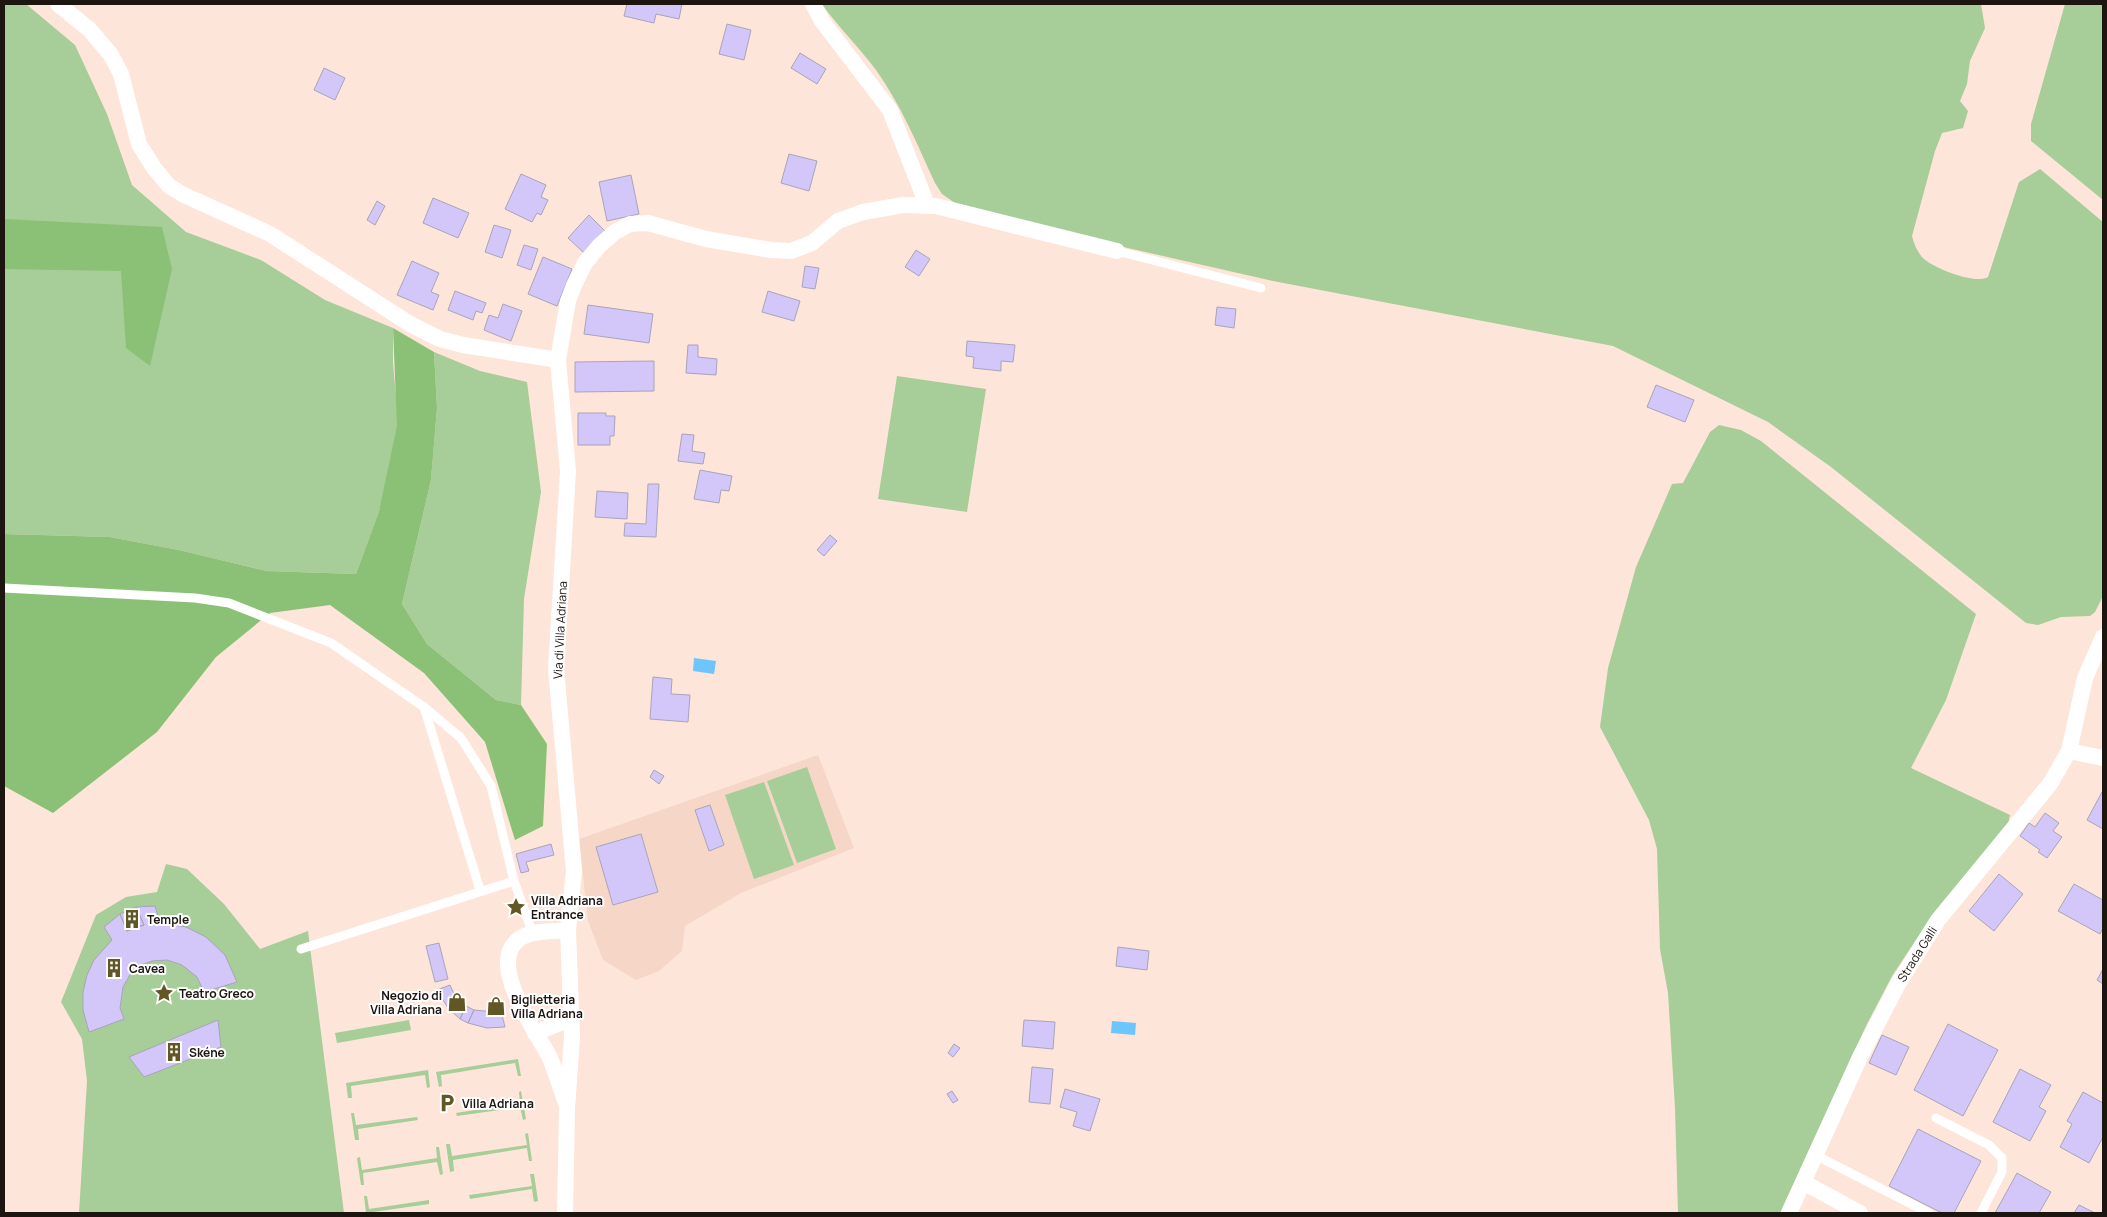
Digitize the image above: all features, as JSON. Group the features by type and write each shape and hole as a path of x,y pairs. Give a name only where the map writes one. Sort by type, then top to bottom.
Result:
{"street":[{"path":"58,4 90,30 111,54 121,74 139,144 154,168 169,186 184,195 275,237 410,324 440,339 463,345 558,360"},
{"path":"812,4 822,21 890,110 927,205"},
{"name":"Via di Villa Adriana","path":"565,1213 568,1109 572,1060 568,930 574,871 556,669 568,471 558,360 568,301 578,276 594,251 609,236 625,226 648,223 706,240 771,250 791,251 812,243 831,226 850,216 880,208 927,205 1117,251"},
{"name":"Strada Galli","path":"1789,1213 1871,1034 1929,933 2050,784 2069,751 2085,678 2103,637"},
{"path":"2069,751 2103,758"},
{"name":"Via di Villa Adriana","path":"568,930 524,936 515,942 509,956 513,989 525,1016 550,1060 568,1109"},
{"path":"535,1033 572,1018"},
{"path":"1803,1182 1860,1213"}],"lane":[{"path":"1117,251 1260,288"},
{"path":"4,588 195,598 229,603 331,643 424,707 460,738 491,786 514,880 533,934"},
{"path":"424,707 480,890"},
{"path":"301,949 514,880"},
{"path":"1936,1118 1989,1145 2002,1158 2002,1172 1981,1213"},
{"path":"1815,1156 1929,1213"}],"shaded area":[{"path":"818,755 854,848 741,893 685,926 682,951 659,971 636,980 603,960 588,921 579,839"}],"green space":[{"path":"4,4 26,4 75,45 107,114 132,185 186,232 261,260 325,300 393,328 393,363 399,429 379,511 356,574 267,571 179,550 110,537 4,534"},
{"path":"822,4 1981,4 1985,28 1970,61 1967,84 1960,101 1968,111 1963,128 1942,133 1935,151 1912,236 1920,255 1935,266 1964,277 1982,279 1988,277 2019,182 2040,169 2103,222 2103,596 2095,612 2090,616 2061,617 2038,625 2026,623 1831,467 1768,422 1613,346 1273,281 1119,246 955,203 942,194 935,183 908,125 885,83"},
{"path":"2065,4 2103,4 2103,200 2031,141 2031,124"},
{"path":"4,219 162,227 172,269 150,366 126,348 121,271 4,269"},
{"path":"393,328 434,352 437,408 431,480 402,604 427,644 496,700 521,705 547,744 543,826 515,840 485,742 424,673 330,605 270,613 216,657 157,732 53,813 4,786 4,534 110,537 179,550 267,571 356,574 379,511 397,426"},
{"path":"434,352 480,371 527,382 541,492 524,599 521,705 496,700 427,644 402,604 431,480 437,408"},
{"path":"897,376 986,389 967,512 878,499"},
{"path":"1719,425 1741,430 1761,441 1976,614 1946,700 1911,768 2010,815 2008,824 1920,934 1892,976 1866,1026 1780,1213 1678,1213 1675,1108 1668,993 1660,949 1657,849 1649,820 1600,727 1608,668 1636,567 1672,484 1683,483 1710,432"},
{"path":"807,767 836,849 797,863 767,781"},
{"path":"764,782 794,865 754,879 725,795"},
{"path":"166,864 187,869 224,904 260,949 308,931 344,1213 79,1213 87,1081 82,1039 61,1002 96,915 126,897 157,892"},
{"path":"409,1020 411,1030 337,1043 335,1033"},
{"path":"518,1059 521,1076 518,1076 515,1063 441,1075 442,1086 439,1087 436,1072"},
{"path":"428,1070 430,1087 427,1088 425,1075 351,1086 352,1098 348,1098 346,1083"},
{"path":"521,1091 526,1119 523,1120 520,1107 457,1116 456,1113 520,1103 519,1092"},
{"path":"351,1113 354,1113 356,1125 417,1117 418,1120 358,1129 359,1140 355,1140"},
{"path":"528,1133 532,1161 529,1161 527,1148 453,1160 454,1171 450,1172 446,1144 450,1144 452,1156 527,1145 525,1134"},
{"path":"436,1147 439,1147 443,1174 440,1175 437,1162 363,1173 364,1185 361,1185 357,1158 360,1157 362,1170 437,1158"},
{"path":"530,1174 534,1174 538,1201 534,1202 532,1189 470,1199 469,1195 532,1186"},
{"path":"364,1196 367,1196 369,1209 429,1200 429,1204 366,1213"}],"water":[{"path":"694,658 716,661 714,674 693,671"},
{"path":"1112,1021 1136,1023 1135,1035 1111,1033"}],"building":[{"path":"627,4 682,4 679,19 656,14 654,23 624,16"},
{"path":"727,24 751,30 744,60 719,54"},
{"path":"800,53 826,69 817,84 791,68"},
{"path":"324,68 345,78 335,100 314,90"},
{"path":"789,154 817,161 809,191 781,183"},
{"path":"521,174 546,185 541,197 548,200 541,215 537,213 532,222 505,209"},
{"path":"631,175 639,214 607,221 599,182"},
{"path":"433,198 469,213 458,238 423,223"},
{"path":"377,201 385,206 375,225 367,220"},
{"path":"589,215 605,231 584,253 568,238"},
{"path":"494,225 511,230 502,258 485,252"},
{"path":"524,245 538,249 531,270 517,265"},
{"path":"916,250 930,259 919,276 905,267"},
{"path":"543,257 572,269 557,306 528,294"},
{"path":"412,261 439,273 431,292 439,295 433,310 397,295"},
{"path":"805,266 819,268 815,289 802,287"},
{"path":"455,291 486,303 482,313 476,311 473,320 448,310"},
{"path":"768,291 800,301 794,321 762,312"},
{"path":"503,304 522,311 511,341 484,330 489,315 498,318"},
{"path":"588,305 653,314 649,343 584,334"},
{"path":"1217,307 1236,309 1234,328 1215,325"},
{"path":"967,341 1015,345 1013,362 1001,361 1001,371 973,368 974,357 966,356"},
{"path":"688,345 698,345 698,357 717,359 716,375 686,373"},
{"path":"654,361 654,391 575,392 575,362"},
{"path":"1656,385 1694,400 1685,422 1647,407"},
{"path":"578,413 606,413 606,416 615,416 614,436 610,436 610,445 578,445"},
{"path":"682,434 694,435 692,451 705,453 703,464 678,461"},
{"path":"700,470 732,476 729,491 721,490 719,503 694,499"},
{"path":"648,484 659,484 656,537 624,536 625,523 646,524"},
{"path":"597,491 628,493 627,519 595,517"},
{"path":"830,535 837,541 824,556 817,550"},
{"path":"653,677 672,679 671,694 690,695 688,722 650,719"},
{"path":"654,770 664,776 659,784 650,777"},
{"path":"2103,793 2103,829 2087,820"},
{"path":"710,805 724,845 709,851 695,810"},
{"path":"2045,813 2059,823 2053,831 2062,837 2047,858 2038,852 2040,850 2020,836 2029,823 2035,827"},
{"path":"641,834 658,892 613,905 596,847"},
{"path":"551,844 554,855 526,862 529,871 521,873 516,854"},
{"path":"1999,874 2023,894 1994,931 1969,911"},
{"path":"2074,884 2103,900 2103,928 2100,934 2058,911"},
{"name":"Cavea","path":"155,906 160,923 186,927 206,937 225,955 237,982 204,992 197,977 182,965 167,960 152,961 141,965 131,973 123,987 120,1008 124,1019 89,1032 83,1010 83,992 87,975 94,960 112,940 104,927 120,914 127,931 144,925 136,907"},
{"name":"Temple","path":"136,907 144,925 127,931 120,914"},
{"path":"439,943 448,979 435,982 426,946"},
{"path":"1118,947 1149,951 1147,970 1116,966"},
{"path":"2103,969 2103,984 2097,980"},
{"path":"450,985 454,994 466,1006 460,1019 448,1008 437,990"},
{"path":"498,999 505,1027 487,1028 468,1023 474,1010 495,1012 493,1000"},
{"path":"466,1006 474,1010 468,1023 460,1019"},
{"name":"Skéne","path":"218,1020 221,1047 144,1077 129,1057"},
{"path":"1024,1020 1055,1022 1053,1049 1022,1046"},
{"path":"1948,1024 1998,1050 1963,1116 1914,1090"},
{"path":"1882,1035 1909,1047 1896,1075 1869,1063"},
{"path":"954,1044 960,1048 953,1057 948,1053"},
{"path":"1032,1067 1053,1069 1050,1104 1029,1102"},
{"path":"2020,1069 2051,1085 2039,1107 2046,1111 2030,1141 1993,1122"},
{"path":"1065,1089 1100,1099 1090,1131 1073,1126 1077,1112 1060,1107"},
{"path":"952,1091 958,1100 953,1103 947,1094"},
{"path":"2083,1092 2103,1103 2103,1137 2089,1163 2060,1147 2072,1124 2067,1121"},
{"path":"1918,1129 1981,1161 1954,1213 1942,1213 1889,1186"},
{"path":"2017,1173 2051,1192 2039,1213 1995,1213"},
{"path":"2079,1205 2095,1213 2074,1213"}],"place":[{"name":"Villa Adriana Entrance","path":"516,907"},
{"name":"Temple","path":"132,919"},
{"name":"Cavea","path":"114,968"},
{"name":"Teatro Greco","path":"164,993"},
{"name":"Negozio di Villa Adriana","path":"457,1002"},
{"name":"Biglietteria Villa Adriana","path":"496,1006"},
{"name":"Skéne","path":"174,1052"},
{"name":"Villa Adriana","path":"447,1103"}]}
